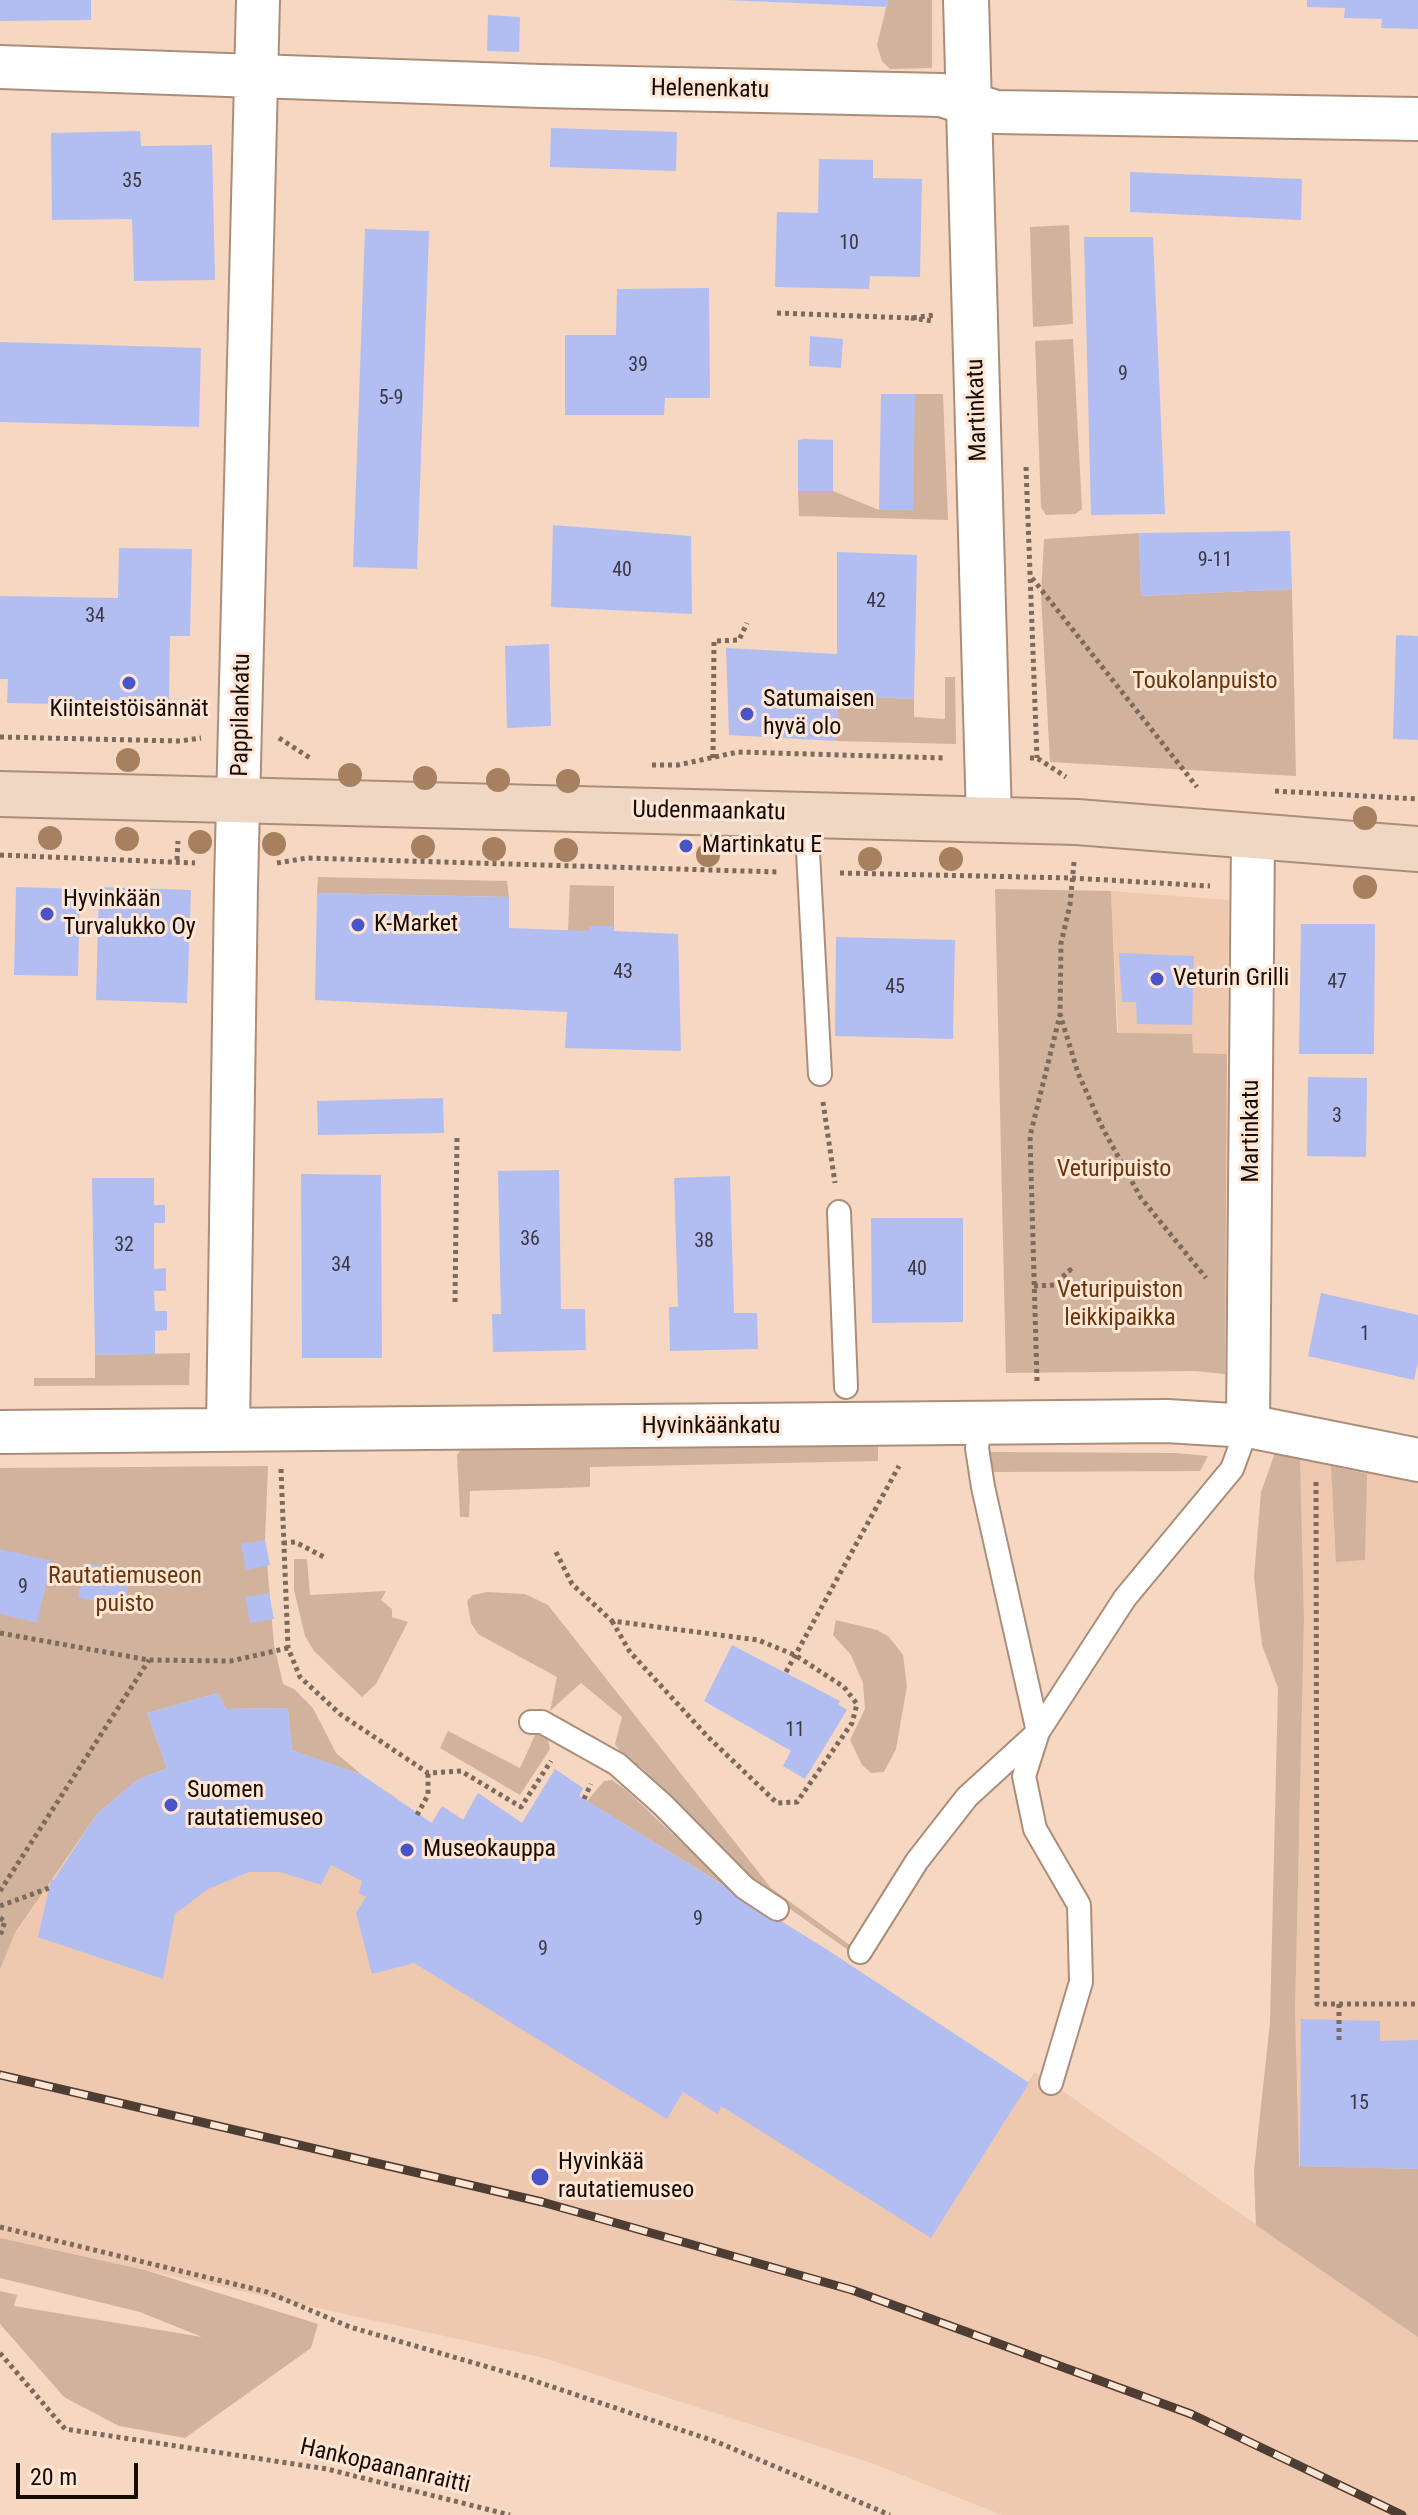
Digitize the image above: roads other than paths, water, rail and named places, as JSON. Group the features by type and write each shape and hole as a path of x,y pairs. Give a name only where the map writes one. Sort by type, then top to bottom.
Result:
{"main road":[{"name":"Uudenmaankatu","path":"0,794 1077,822 1418,849"}],"street":[{"name":"Pappilankatu","path":"228,1429 236,885 241,801 258,0"},
{"name":"Martinkatu","path":"966,0 989,819"},
{"name":"Helenenkatu","path":"0,67 941,95 996,112 1418,119"},
{"name":"Martinkatu","path":"1248,1426 1253,836"},
{"name":"Hyvinkäänkatu","path":"0,1432 1167,1421 1248,1426 1418,1460"}],"lane":[{"path":"806,815 820,1074"},
{"path":"839,1212 846,1387"},
{"path":"980,1424 977,1448 983,1487 1038,1732 1024,1776 1035,1829 1079,1905 1081,1982 1051,2083"},
{"path":"860,1952 917,1861 967,1797 1038,1732 1125,1598 1232,1469 1248,1426"},
{"path":"531,1722 542,1722 617,1764 663,1805 745,1888 777,1909"}],"railway":[{"path":"0,2075 542,2202 852,2290 1191,2414 1402,2515"}],"place":[{"name":"Kiinteistöisännät","path":"129,683"},
{"name":"Satumaisen hyvä olo","path":"747,714"},
{"name":"Martinkatu E","path":"686,846"},
{"name":"Hyvinkään Turvalukko Oy","path":"47,914"},
{"name":"K-Market","path":"358,925"},
{"name":"Veturin Grilli","path":"1157,979"},
{"name":"Suomen rautatiemuseo","path":"171,1805"},
{"name":"Museokauppa","path":"407,1850"},
{"name":"Hyvinkää rautatiemuseo","path":"540,2177"}],"park label":[{"name":"Toukolanpuisto","path":"1205,682"},
{"name":"Veturipuisto","path":"1114,1170"},
{"name":"Veturipuiston leikkipaikka","path":"1120,1305"},
{"name":"Rautatiemuseon puisto","path":"125,1591"}]}
